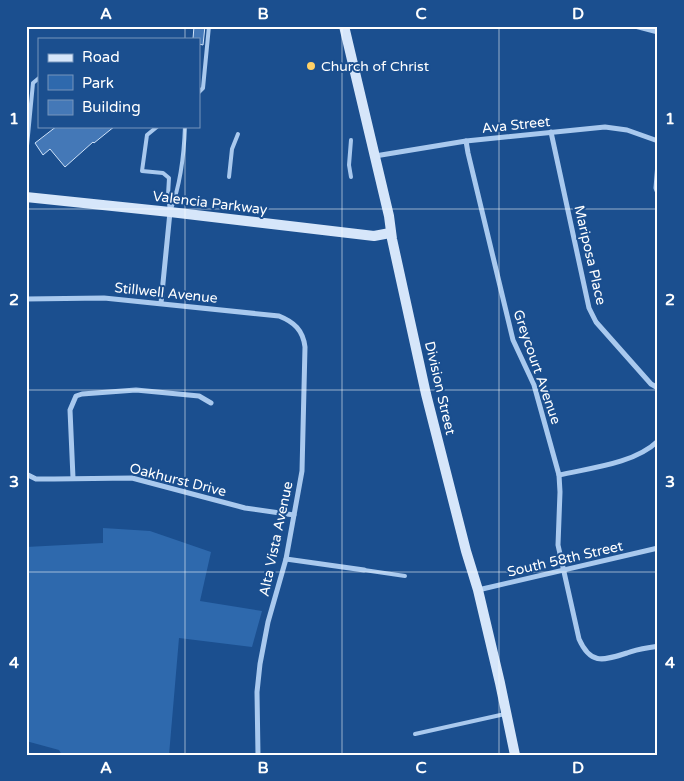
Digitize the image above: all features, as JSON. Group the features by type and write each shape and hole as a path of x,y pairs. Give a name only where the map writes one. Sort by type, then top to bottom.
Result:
{"main road":[{"name":"Division Street","path":"344,26 389,216 390,233 426,394 466,551 478,590 515,755"},
{"name":"Valencia Parkway","path":"26,197 374,236 390,233"}],"street":[{"path":"635,26 658,32"},
{"name":"Ava Street","path":"375,156 466,141 605,127 627,130 658,141"},
{"name":"Mariposa Place","path":"551,132 589,308 596,322 651,384 658,388"},
{"name":"Greycourt Avenue","path":"466,141 468,157 513,340 534,385 559,475 558,545 579,639 584,650 592,656 606,660 629,652 658,646"},
{"path":"658,163 656,188 658,193"},
{"path":"161,303 170,212"},
{"name":"Stillwell Avenue","path":"26,299 104,298 161,303 279,316 289,320 299,328"},
{"name":"Alta Vista Avenue","path":"258,755 257,692 260,664 268,622 286,559 302,471 305,347 299,328"},
{"path":"73,478 70,410 76,396 136,390 199,396 211,403"},
{"path":"559,475 633,458 651,448 658,441"},
{"name":"Oakhurst Drive","path":"26,474 36,478 54,479 132,478 244,508 294,515"},
{"name":"South 58th Street","path":"478,590 658,548"},
{"path":"286,559 364,570"}],"lane":[{"path":"200,91 203,88 210,26"},
{"path":"26,156 33,83 38,79"},
{"path":"156,128 147,135 142,171 163,173 169,178 170,212"},
{"path":"170,212 176,197 183,164 185,128"},
{"path":"229,177 232,149 238,134"},
{"path":"351,140 349,165 351,177"},
{"path":"364,570 405,576"},
{"path":"415,734 507,713"}],"green space":[{"path":"103,528 150,531 211,552 200,601 262,611 252,647 179,638 169,755 62,755 59,750 26,741 26,547 103,543"}],"building":[{"path":"194,26 205,26 203,45 200,44 200,38 193,38"},
{"path":"54,128 113,128 93,142 65,167 50,149 43,155 35,143"}],"place":[{"name":"Church of Christ","path":"311,66"}]}
